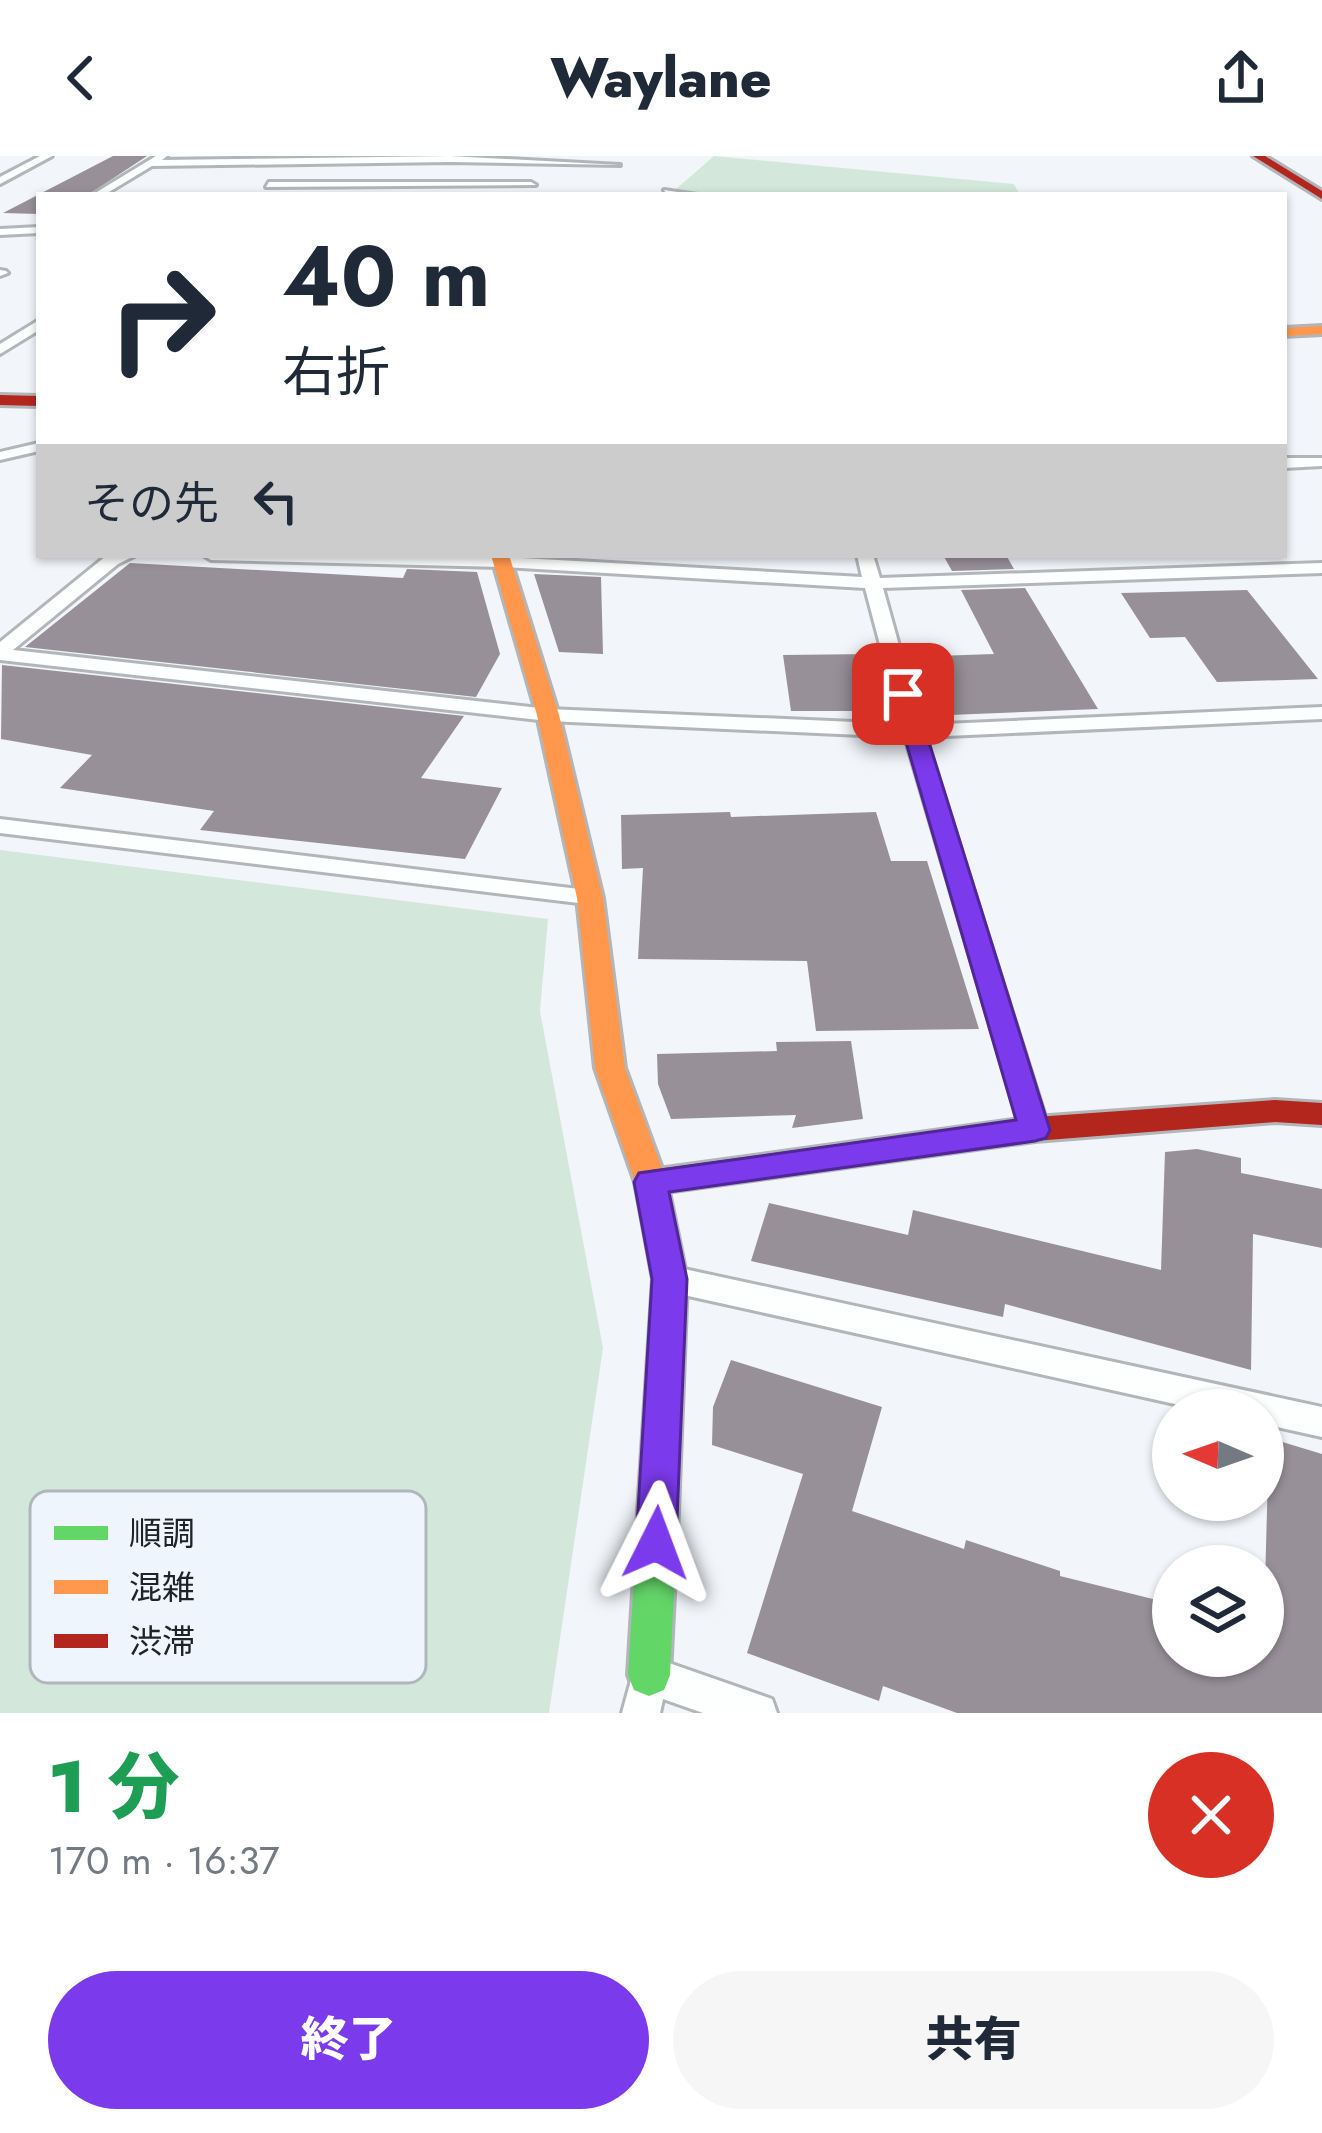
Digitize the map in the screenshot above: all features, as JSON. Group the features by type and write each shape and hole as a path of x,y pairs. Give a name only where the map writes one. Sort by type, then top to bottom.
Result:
{"main road":[{"path":"1258,156 1322,196"},
{"path":"1277,156 1322,184"},
{"path":"1287,332 1322,330"},
{"path":"0,400 36,400"},
{"path":"501,558 548,715 590,898 610,1068 651,1182 670,1279 649,1675"},
{"path":"651,1182 1035,1130 1275,1111 1322,1114"}],"lane":[{"path":"0,181 47,156"},
{"path":"525,192 553,158"},
{"path":"103,192 158,159 553,158 615,164"},
{"path":"323,182 332,159"},
{"path":"269,185 531,185"},
{"path":"0,232 36,232"},
{"path":"0,350 36,327"},
{"path":"0,456 32,449"},
{"path":"0,475 32,449"},
{"path":"1287,463 1322,461"},
{"path":"0,653 118,558"},
{"path":"501,558 873,583 1322,568"},
{"path":"867,558 913,731 1035,1130"},
{"path":"0,653 548,715 913,731 1322,713"},
{"path":"0,826 590,898"},
{"path":"670,1279 1322,1422"},
{"path":"641,1713 649,1675 758,1713"}],"green space":[{"path":"714,156 1014,184 1018,192 698,192 676,189"},
{"path":"0,850 548,919 540,1011 603,1348 549,1713 0,1713"}],"building":[{"path":"113,156 147,156 93,192 44,192"},
{"path":"36,196 36,214 3,213"},
{"path":"945,558 1008,558 1014,569 952,571"},
{"path":"130,563 403,578 407,569 477,572 500,654 476,697 25,647"},
{"path":"534,574 601,577 603,654 559,652"},
{"path":"1025,588 1098,709 950,715 948,710 922,710 907,657 994,654 961,590"},
{"path":"1247,590 1318,679 1217,682 1185,637 1150,638 1121,593"},
{"path":"873,654 879,658 893,711 791,711 783,655"},
{"path":"2,665 464,716 421,778 502,788 465,859 200,830 214,811 60,788 92,755 1,739"},
{"path":"730,812 731,817 876,812 891,861 927,861 979,1029 816,1031 807,961 638,959 643,868 622,869 621,815"},
{"path":"851,1041 863,1119 792,1128 796,1115 671,1119 658,1084 657,1054 777,1051 776,1042"},
{"path":"1197,1149 1241,1158 1241,1173 1322,1189 1322,1248 1253,1234 1251,1370 1005,1304 1003,1317 751,1261 769,1203 908,1235 913,1210 1161,1270 1165,1152"},
{"path":"731,1360 882,1407 852,1511 964,1549 966,1540 1060,1571 1060,1576 1152,1599 1152,1677 1284,1677 1284,1545 1266,1545 1267,1521 1284,1521 1284,1443 1322,1454 1322,1713 957,1713 883,1686 879,1701 747,1653 803,1474 712,1445 713,1407"}],"traffic: fast":[{"path":"649,1675 658,1512"}],"traffic: slow":[{"path":"1287,332 1322,330"},
{"path":"501,558 548,715 590,898 610,1068 651,1182 670,1279 658,1512"}],"traffic: jam":[{"path":"1258,156 1322,196"},
{"path":"0,400 36,401"},
{"path":"651,1182 1035,1129 1275,1111 1322,1114"}],"route":[{"path":"656,1543 670,1279 651,1182 1035,1130 903,694"}]}
